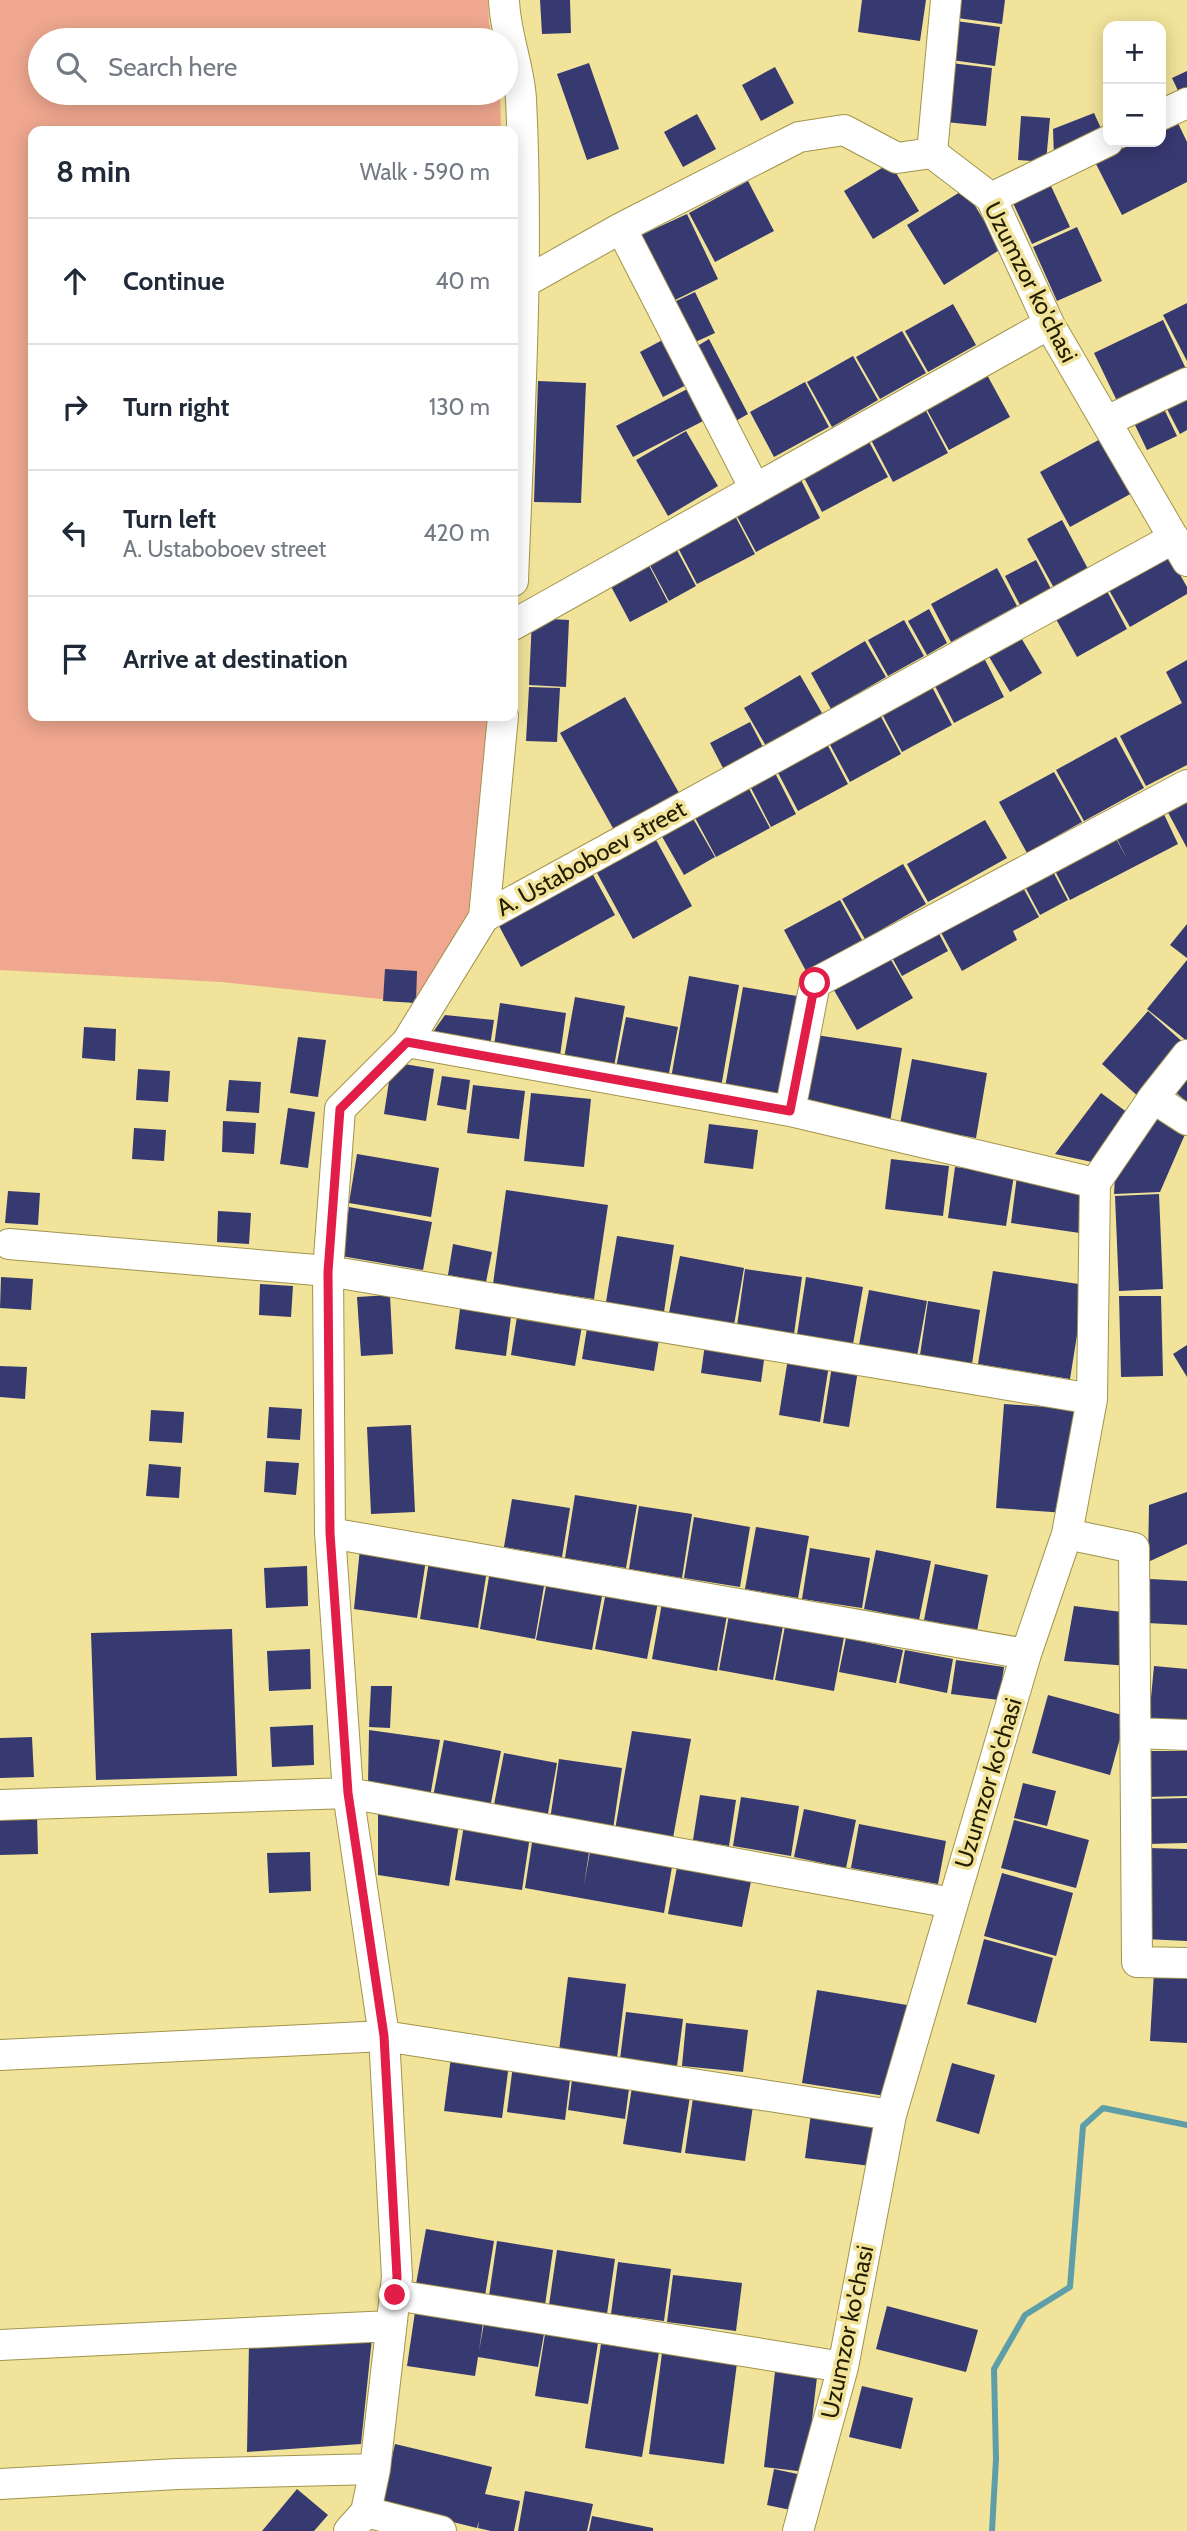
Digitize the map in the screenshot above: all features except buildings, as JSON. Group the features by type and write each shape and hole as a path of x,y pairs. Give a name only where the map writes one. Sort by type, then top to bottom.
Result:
{"street":[{"path":"504,0 508,28"},
{"path":"525,282 621,228 799,137 844,130 897,158 932,153 946,0"},
{"path":"518,81 521,96 525,282 518,456"},
{"path":"1166,114 1187,103"},
{"path":"991,198 1103,143"},
{"name":"Uzumzor ko'chasi","path":"932,153 991,198 1049,324 1180,550"},
{"path":"621,228 755,489"},
{"path":"518,622 1049,324"},
{"path":"1107,421 1187,383"},
{"name":"A. Ustaboboev street","path":"358,2522 375,2469 397,2277 384,2036 348,1793 330,1533 328,1272 340,1109 407,1042 484,916 1180,550"},
{"path":"484,916 503,721"},
{"path":"790,1111 815,983 1187,785"},
{"path":"407,1042 790,1111 1095,1183 1153,1098 1187,1055"},
{"path":"1153,1098 1187,1120"},
{"name":"Uzumzor ko'chasi","path":"798,2531 844,2367 891,2115 1026,1654 1067,1534 1092,1399 1095,1183"},
{"path":"9,1244 328,1272 1092,1399"},
{"path":"330,1533 1026,1654"},
{"path":"1067,1534 1134,1548 1137,1962 1187,1963"},
{"path":"1136,1733 1187,1735"},
{"path":"0,1805 348,1793 952,1903"},
{"path":"0,2055 384,2036 891,2115"},
{"path":"395,2295 844,2367"},
{"path":"0,2344 390,2326"},
{"path":"0,2484 177,2474 375,2469"},
{"path":"358,2522 441,2531"}],"shaded area":[{"path":"0,0 488,0 490,28 28,28 28,105 500,105 501,126 28,126 28,721 487,721 474,898 449,956 417,1003 222,982 0,970"}],"waterway":[{"path":"992,2531 996,2459 994,2369 1025,2315 1070,2287 1083,2126 1103,2108 1187,2125"}],"route":[{"path":"395,2295 397,2277 384,2036 348,1793 330,1533 328,1272 340,1109 407,1042 790,1111 815,983"}]}
